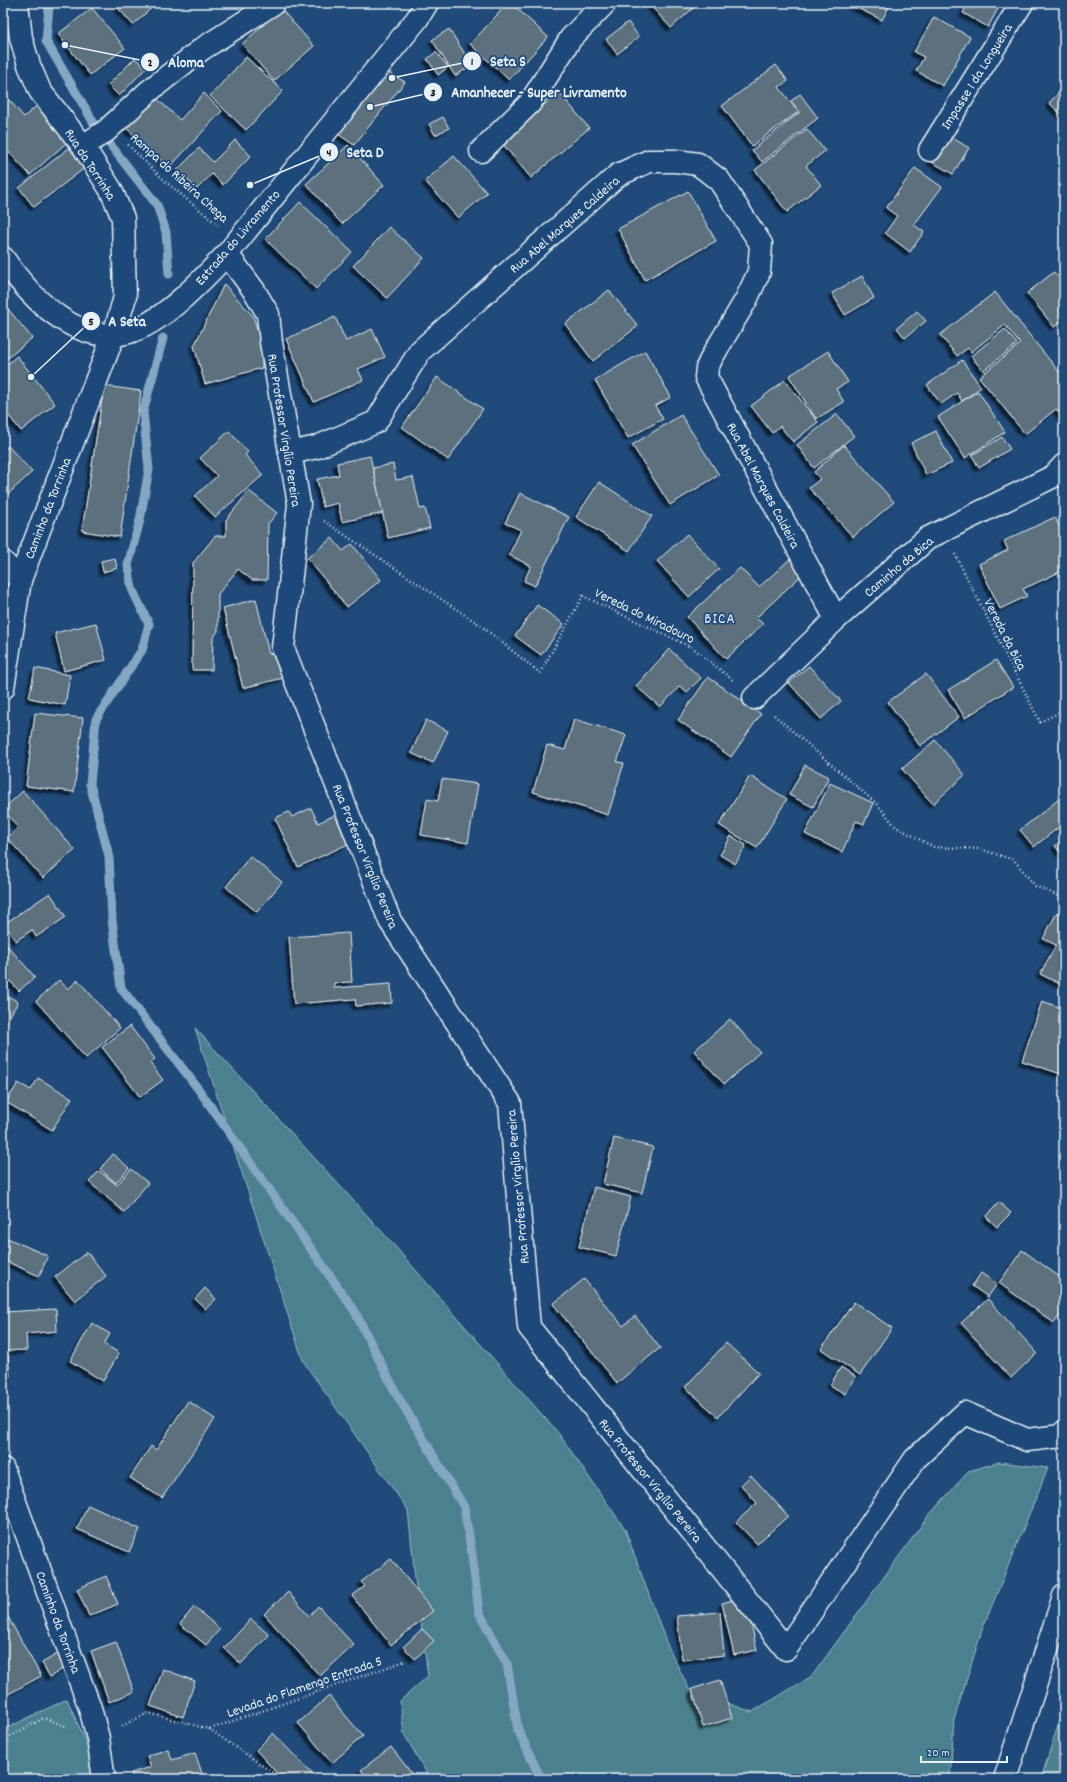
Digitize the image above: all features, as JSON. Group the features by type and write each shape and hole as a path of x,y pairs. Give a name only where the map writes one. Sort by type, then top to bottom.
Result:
{"street":[{"name":"Rua da Torrinha","path":"17,3 21,38 28,65 40,91 83,146 110,190 123,218 125,297 114,334"},
{"path":"83,146 108,129 149,91 202,49 274,3"},
{"name":"Estrada do Livramento","path":"3,258 44,306 63,321 90,332 114,334 135,330 156,319 197,285 232,247 417,19 427,3"},
{"path":"481,151 530,103 571,38 606,3"},
{"name":"Impasse 1 da Longueira","path":"930,150 1022,3"},
{"name":"Rua Abel Marques Caldeira","path":"290,453 317,447 376,422 420,351 618,175 649,160 676,161 698,164 719,180 761,244 759,272 746,300 712,356 707,368 706,377 836,619"},
{"name":"Rua Professor Virgílio Pereira","path":"232,247 268,314 271,342 299,504 283,648 390,921 510,1103 529,1327 786,1649 915,1459 965,1412 1027,1440 1062,1436 1064,1432"},
{"name":"Caminho da Torrinha","path":"3,688 20,580 114,334"},
{"name":"Caminho da Bica","path":"754,698 836,619 928,538 1054,476 1064,465"},
{"path":"3,562 20,580"},
{"name":"Caminho da Torrinha","path":"3,1468 90,1708 98,1738 104,1779"},
{"path":"1005,1779 1064,1596"}],"path":[{"name":"Rampa do Ribeira Chega","path":"108,129 166,182 232,247"},
{"name":"Vereda do Miradouro","path":"299,504 480,625 540,673 583,596 693,648 754,698 877,804 896,827 934,847 980,849 1014,860 1035,886 1064,898"},
{"name":"Vereda da Bica","path":"943,531 1040,722 1064,710"},
{"name":"Levada do Flamengo Entrada 5","path":"209,1729 404,1661"},
{"path":"3,1740 44,1718 98,1738 148,1713 209,1729 282,1779"}],"green space":[{"path":"195,1028 385,1235 559,1434 625,1529 666,1642 689,1689 752,1712 812,1676 929,1515 969,1471 999,1462 1048,1468 982,1630 954,1720 950,1779 430,1779 404,1734 400,1701 428,1676 408,1510 303,1361"},
{"path":"67,1699 102,1779 3,1779 3,1730"},
{"path":"1064,1705 1064,1779 1041,1779"}],"building":[{"path":"121,3 157,3 133,25 117,7"},
{"path":"508,3 511,3 548,37 509,80 470,44"},
{"path":"648,3 699,3 671,28"},
{"path":"847,3 891,3 882,20"},
{"path":"968,3 1001,3 988,27 963,13"},
{"path":"92,8 125,48 90,75 58,34"},
{"path":"281,9 314,46 274,81 242,44"},
{"path":"934,17 970,37 943,86 916,71 924,57 914,52"},
{"path":"628,22 639,37 617,54 606,39"},
{"path":"449,29 472,65 455,76 432,40"},
{"path":"436,52 448,67 438,75 427,59"},
{"path":"246,57 283,91 246,130 210,96"},
{"path":"135,58 146,68 119,96 108,85"},
{"path":"776,65 788,81 779,87 798,112 752,146 722,106"},
{"path":"386,71 405,82 354,145 335,132"},
{"path":"1064,87 1064,117 1049,103"},
{"path":"150,92 180,120 204,93 222,111 169,168 121,123"},
{"path":"559,92 589,128 531,178 501,142"},
{"path":"3,93 24,117 42,101 74,136 30,175 3,146"},
{"path":"800,94 818,118 762,162 752,150 800,112 791,101"},
{"path":"443,117 449,128 435,135 429,124"},
{"path":"807,129 825,151 806,166 821,185 787,212 755,170"},
{"path":"946,134 969,148 953,174 930,161"},
{"path":"235,140 251,156 223,185 212,174 197,189 177,170 199,148 213,162"},
{"path":"348,145 384,185 342,224 306,184"},
{"path":"70,147 86,167 34,207 19,188"},
{"path":"454,156 487,193 458,218 425,181"},
{"path":"915,168 942,187 914,225 924,232 910,252 885,233 897,216 886,208"},
{"path":"688,191 716,241 645,280 618,229"},
{"path":"300,202 352,252 316,289 265,239"},
{"path":"389,227 424,258 387,298 353,266"},
{"path":"1054,272 1064,284 1064,319 1054,327 1027,293"},
{"path":"862,276 874,298 845,315 832,293"},
{"path":"224,284 253,316 262,345 262,368 205,384 194,346"},
{"path":"609,290 638,326 593,361 565,324"},
{"path":"995,292 1064,378 1064,415 1062,417 1056,409 1025,434 979,377 1020,344 1005,325 971,352 968,348 957,356 940,335"},
{"path":"3,303 32,338 3,362"},
{"path":"917,311 926,321 905,338 897,328"},
{"path":"335,317 346,341 372,329 385,357 358,369 363,380 314,402 286,339"},
{"path":"1005,329 1017,344 983,371 971,356"},
{"path":"645,351 671,397 655,406 663,419 628,438 595,380"},
{"path":"828,351 848,382 836,389 844,402 816,419 789,376"},
{"path":"17,356 55,404 21,431 3,410 3,368"},
{"path":"962,360 981,387 962,401 957,393 941,404 927,385"},
{"path":"437,377 483,409 448,460 402,427"},
{"path":"785,380 818,422 793,442 780,426 772,433 751,406"},
{"path":"104,386 141,391 120,537 82,531"},
{"path":"978,391 1005,432 965,458 938,417"},
{"path":"837,414 854,436 814,468 797,445"},
{"path":"681,415 719,475 670,505 632,445"},
{"path":"229,431 248,452 245,455 263,475 215,517 195,496 217,476 200,458"},
{"path":"936,431 952,463 926,475 911,443"},
{"path":"1002,437 1010,449 979,468 972,455"},
{"path":"844,445 894,502 853,537 809,488 820,479 814,472"},
{"path":"8,446 32,472 3,499 3,451"},
{"path":"370,456 383,513 342,522 338,503 323,507 317,479 339,475 337,463"},
{"path":"393,464 396,480 413,477 420,509 425,508 430,528 388,538 373,468"},
{"path":"599,482 652,516 629,551 576,517"},
{"path":"249,491 277,513 268,524 267,580 252,580 238,569 218,594 218,631 213,638 212,670 192,670 193,563 215,536 226,536 226,520"},
{"path":"520,493 569,517 535,586 524,581 531,566 509,555 521,530 505,523"},
{"path":"1055,517 1064,537 1064,570 1023,589 1027,596 1000,609 979,564 1008,550 1004,541"},
{"path":"687,534 719,569 689,597 657,561"},
{"path":"332,538 343,551 352,544 381,580 347,607 307,558"},
{"path":"115,558 117,568 103,572 101,561"},
{"path":"791,558 805,572 756,618 763,624 726,659 687,617 740,568 759,587"},
{"path":"256,599 269,654 277,652 283,678 243,688 223,608"},
{"path":"537,605 564,624 541,655 515,636"},
{"path":"96,623 106,660 64,671 55,633"},
{"path":"669,649 701,678 687,692 680,686 660,707 636,686"},
{"path":"996,660 1013,687 965,718 948,690"},
{"path":"809,666 841,701 821,719 789,683"},
{"path":"35,668 70,675 65,705 29,698"},
{"path":"926,674 959,717 920,746 888,702"},
{"path":"708,677 761,714 731,757 678,720"},
{"path":"35,713 83,718 74,792 26,786"},
{"path":"574,719 626,735 617,762 624,763 608,815 533,792 547,745 565,750"},
{"path":"426,720 448,731 433,763 411,753"},
{"path":"935,740 965,775 933,804 902,769"},
{"path":"805,765 829,777 813,807 789,795"},
{"path":"750,776 787,799 757,848 719,825"},
{"path":"442,779 478,784 468,843 421,835 427,799 438,801"},
{"path":"830,783 873,803 864,824 856,821 842,852 805,834"},
{"path":"23,791 75,850 43,878 7,838 18,828 3,809"},
{"path":"1063,796 1064,823 1034,847 1020,830"},
{"path":"311,808 318,823 335,815 348,844 298,867 275,818 289,812 292,817"},
{"path":"731,836 746,845 735,864 720,855"},
{"path":"1064,838 1064,857 1055,846"},
{"path":"250,856 282,882 257,912 226,887"},
{"path":"50,893 66,917 36,937 32,930 16,941 4,924"},
{"path":"1057,912 1064,916 1064,986 1040,974 1056,945 1043,939"},
{"path":"349,933 352,982 334,983 334,988 391,984 392,1003 356,1006 355,999 294,1004 289,937"},
{"path":"5,943 35,977 19,991 3,973 3,945"},
{"path":"59,980 68,989 78,980 120,1028 86,1058 36,1001"},
{"path":"3,993 18,1002 3,1028"},
{"path":"1042,1001 1064,1009 1064,1075 1022,1061"},
{"path":"730,1019 760,1052 724,1084 694,1051"},
{"path":"130,1026 155,1059 150,1063 163,1080 140,1097 102,1047"},
{"path":"38,1078 72,1098 52,1130 6,1102 18,1083 31,1090"},
{"path":"614,1138 653,1147 642,1193 603,1184"},
{"path":"113,1154 129,1168 116,1183 100,1169"},
{"path":"131,1169 148,1183 124,1212 89,1182 99,1171 117,1185"},
{"path":"594,1187 631,1197 616,1256 579,1247"},
{"path":"999,1202 1011,1213 997,1227 986,1217"},
{"path":"7,1238 48,1256 39,1276 3,1260 3,1247"},
{"path":"1022,1250 1064,1280 1064,1310 1054,1323 999,1283"},
{"path":"87,1252 106,1276 75,1301 55,1277"},
{"path":"981,1273 997,1284 988,1297 972,1286"},
{"path":"584,1279 623,1326 635,1316 660,1348 617,1383 553,1304"},
{"path":"205,1288 216,1299 206,1309 195,1299"},
{"path":"988,1299 1037,1353 1011,1378 961,1323"},
{"path":"854,1302 892,1328 860,1375 821,1349"},
{"path":"56,1309 57,1331 26,1334 27,1350 3,1351 3,1312"},
{"path":"92,1323 110,1334 104,1344 119,1353 103,1381 70,1361"},
{"path":"726,1343 759,1373 718,1417 685,1387"},
{"path":"3,1354 8,1354 10,1376 3,1377"},
{"path":"841,1367 856,1377 845,1394 830,1385"},
{"path":"188,1401 215,1419 162,1498 130,1478 151,1446 156,1450"},
{"path":"751,1475 788,1516 757,1544 736,1522 757,1503 741,1485"},
{"path":"88,1505 140,1529 129,1552 77,1529"},
{"path":"391,1559 433,1611 391,1645 352,1596 365,1586 361,1582"},
{"path":"106,1576 118,1604 89,1616 77,1589"},
{"path":"288,1592 309,1616 318,1606 354,1645 320,1676 264,1614"},
{"path":"745,1597 757,1650 734,1655 722,1603"},
{"path":"194,1607 220,1629 206,1645 180,1624"},
{"path":"3,1608 41,1676 3,1697"},
{"path":"720,1612 724,1655 682,1660 677,1616"},
{"path":"251,1619 269,1635 241,1664 224,1648"},
{"path":"422,1629 434,1641 415,1659 403,1647"},
{"path":"116,1642 134,1692 109,1702 91,1651"},
{"path":"59,1653 67,1666 50,1677 42,1663"},
{"path":"163,1669 195,1681 183,1717 150,1706"},
{"path":"720,1680 732,1718 703,1727 692,1689"},
{"path":"329,1696 363,1736 332,1763 298,1723"},
{"path":"273,1733 316,1778 315,1779 282,1779 256,1750"},
{"path":"391,1747 416,1779 368,1779 361,1770"},
{"path":"168,1749 172,1760 195,1753 204,1779 133,1779 131,1773 151,1767 147,1756"}],"waterway":[{"path":"49,6 46,41 95,125 157,205 166,232 169,274"},
{"path":"163,338 143,412 149,469 140,520 128,565 132,589 149,624 142,650 96,719 90,784 109,856 112,920 121,988 199,1090 354,1310 397,1395 464,1507 479,1612 507,1664 518,1730 541,1779"}],"place":[{"name":"Aloma","path":"65,45"},
{"name":"Seta S","path":"392,78"},
{"name":"Amanhecer - Super Livramento","path":"370,107"},
{"name":"Seta D","path":"250,185"},
{"name":"A Seta","path":"31,377"}],"district":[{"name":"BICA","path":"720,618"}]}
